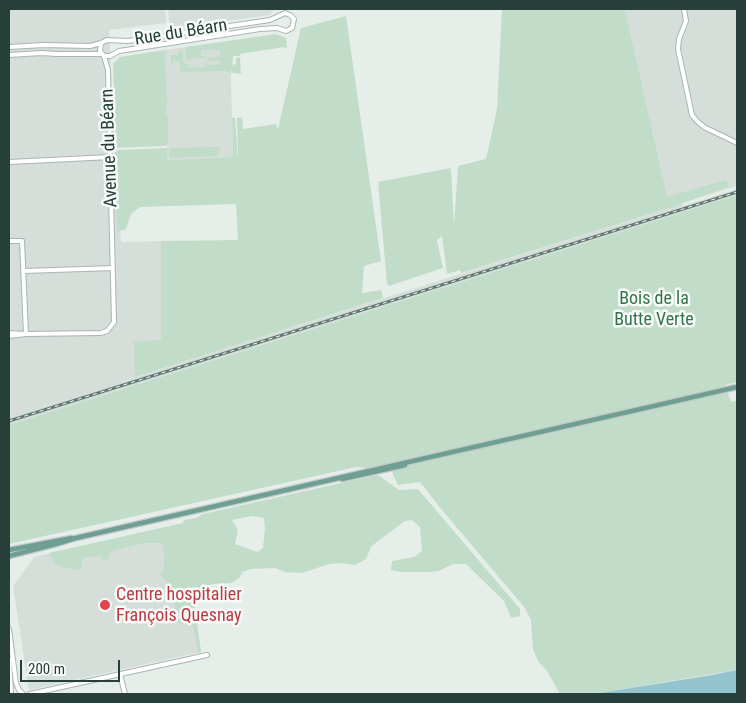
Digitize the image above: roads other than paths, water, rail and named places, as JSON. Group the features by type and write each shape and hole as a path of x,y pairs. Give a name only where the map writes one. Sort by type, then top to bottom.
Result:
{"main road":[{"path":"9,556 76,538 381,470 737,387"},
{"path":"9,549 76,538"}],"street":[{"path":"281,9 276,23 279,28 288,31 294,25 292,17 287,14 285,9"},
{"path":"684,9 686,21 679,39 678,49 692,116 704,127 737,142"},
{"path":"279,16 287,14"},
{"name":"Rue du Béarn","path":"115,44 270,20 279,16"},
{"name":"Rue du Béarn","path":"113,55 126,50 260,29 279,28"},
{"path":"9,47 44,45 57,47 90,46 107,40 115,44 113,55 42,53 9,55"},
{"path":"102,43 100,49 103,55"},
{"name":"Avenue du Béarn","path":"26,334 94,333 107,331 112,327 116,318 108,70 103,55"},
{"name":"Avenue du Béarn","path":"108,70 113,55"},
{"path":"9,162 111,156"},
{"path":"9,241 22,241 26,334 9,334"},
{"path":"24,271 113,268"},
{"path":"9,629 18,690 23,694"},
{"path":"30,694 207,655"},
{"path":"9,658 10,693 18,690"},
{"path":"120,674 125,694"}],"water":[{"path":"737,670 737,694 593,694 712,675"}],"railway":[{"path":"9,421 737,192"}],"place":[{"name":"Centre hospitalier François Quesnay","path":"105,605"}],"park label":[{"name":"Bois de la Butte Verte","path":"654,309"}]}
